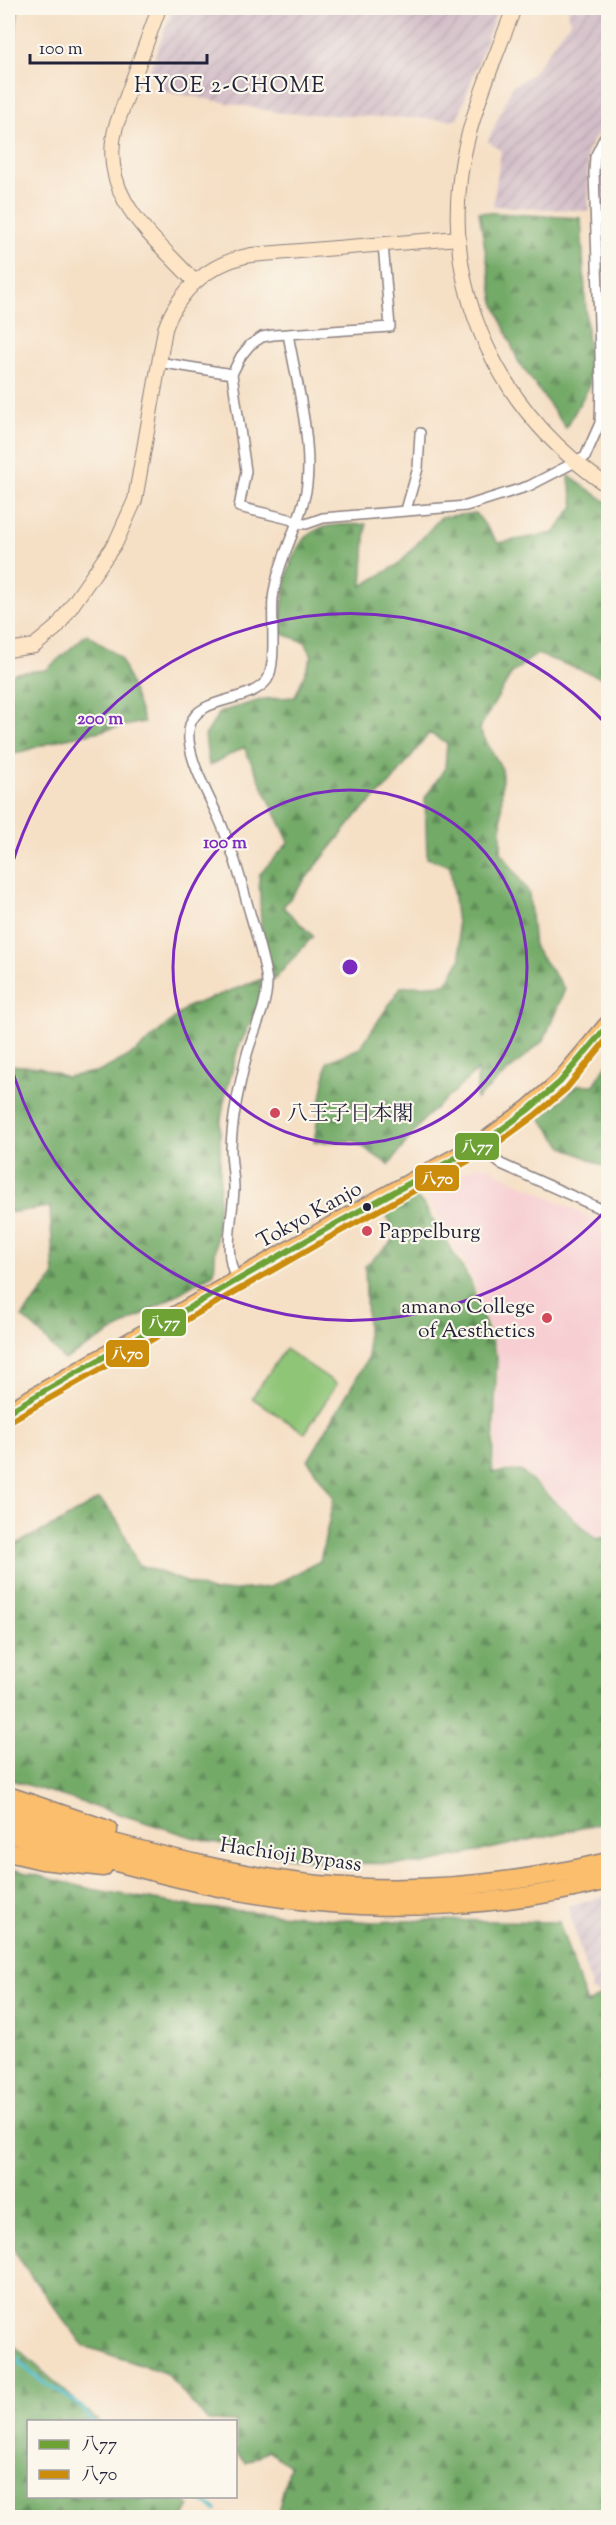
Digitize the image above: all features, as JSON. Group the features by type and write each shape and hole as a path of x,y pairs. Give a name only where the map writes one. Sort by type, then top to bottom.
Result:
{"highway":[{"name":"Tokyo Kanjo","path":"8,1412 237,1280 483,1143 529,1109 560,1082 609,1025"},
{"path":"8,1796 93,1824 196,1863"},
{"name":"Hachioji Bypass","path":"8,1815 196,1863 319,1885 432,1887 491,1883 556,1874 609,1862"},
{"name":"Hachioji Bypass","path":"8,1833 170,1875 286,1898 373,1906 493,1901 560,1891 609,1880"},
{"path":"8,1852 42,1860 170,1875"}],"street":[{"path":"159,8 116,126 112,141 112,168 119,191 129,209 194,281"},
{"path":"514,8 466,147 459,190 459,238 468,293 490,354 524,409 576,463 609,486"},
{"path":"383,244 390,327 262,337 250,345 241,356 232,374 246,471 239,507 306,524 323,518 466,506 529,486 585,457 604,424 594,172 596,157 609,130"},
{"path":"8,650 28,649 48,636 105,558 126,523 135,500 158,362 168,318 194,281 229,261 251,255 459,238"},
{"path":"237,1280 231,1267 229,1249 234,1188 231,1153 233,1120 245,1062 263,1007 267,982 233,854 195,763 189,736 196,714 203,708 246,694 268,679 271,667 275,586 306,489 307,448 288,334"},
{"path":"158,362 232,374"},
{"path":"406,510 418,468 420,433"},
{"path":"483,1143 492,1157 501,1164 609,1212"}],"shaded area":[{"path":"173,8 498,8 457,120 282,113 162,91 150,70"},
{"path":"568,8 608,8 608,116 587,151 589,211 493,206 501,151 488,141 512,87 532,74 570,22"},
{"path":"608,141 608,341 600,242 600,157"},
{"name":"amano College of Aesthetics","path":"479,1165 491,1167 498,1173 608,1226 608,1532 596,1536 522,1468 495,1469 499,1358 473,1278 425,1192"},
{"path":"608,1896 608,1991 601,1995 592,1991 568,1906"}],"green space":[{"path":"8,8 18,8 8,72"},
{"path":"479,212 581,218 590,385 566,428 518,361 494,302"},
{"path":"568,475 608,503 608,680 537,654 512,673 479,729 502,769 501,852 529,893 534,947 565,989 544,1040 476,1099 478,1070 425,1118 389,1165 354,1141 314,1142 327,1062 360,1048 401,987 446,984 461,958 450,866 427,858 425,798 445,768 447,743 429,733 391,783 358,814 283,907 313,936 273,981 261,925 259,875 289,842 244,747 209,766 205,736 220,712 264,699 295,697 312,656 305,642 280,633 283,603 289,569 295,554 303,541 314,531 329,526 366,524 362,586 399,564 441,517 476,513 498,543 554,533 574,506"},
{"path":"87,634 121,658 144,722 62,739 8,756 8,678 15,673 46,670"},
{"path":"262,979 255,1015 238,1048 220,1126 220,1183 214,1273 64,1360 22,1317 54,1277 50,1207 8,1213 8,1065 40,1067 66,1077 101,1071 136,1052 187,1007"},
{"path":"608,1063 608,1168 563,1147 541,1119 578,1085 594,1085"},
{"path":"415,1197 424,1205 470,1280 497,1357 492,1472 521,1471 596,1539 608,1536 608,1822 424,1864 329,1863 257,1852 192,1837 8,1779 8,1548 62,1521 99,1499 118,1522 137,1564 214,1592 270,1587 320,1561 334,1498 308,1461 368,1358 365,1266 398,1236 385,1213"},
{"path":"285,1349 337,1384 305,1433 252,1398"},
{"path":"8,1868 91,1889 196,1907 372,1922 431,1920 559,1922 587,2004 608,1991 608,2517 277,2517 289,2465 268,2450 245,2463 237,2453 237,2420 207,2420 165,2373 84,2346 22,2264 8,2235"},
{"path":"8,2340 97,2420 27,2420 27,2498 181,2498 190,2506 184,2517 8,2517"}],"waterway":[{"path":"8,2345 27,2369 40,2380 76,2402 91,2420"},
{"path":"197,2498 216,2510"}],"transit line":[{"name":"八77","path":"8,1412 328,1228 483,1143 529,1109 560,1082 608,1025"},
{"name":"八70","path":"12,1420 332,1236 488,1150 566,1089 608,1038"}],"place":[{"name":"八王子日本閣","path":"275,1113"},
{"name":"Pappelburg","path":"367,1231"},
{"name":"amano College of Aesthetics","path":"547,1318"}],"district":[{"name":"HYOE 2-CHOME","path":"230,84"}]}
